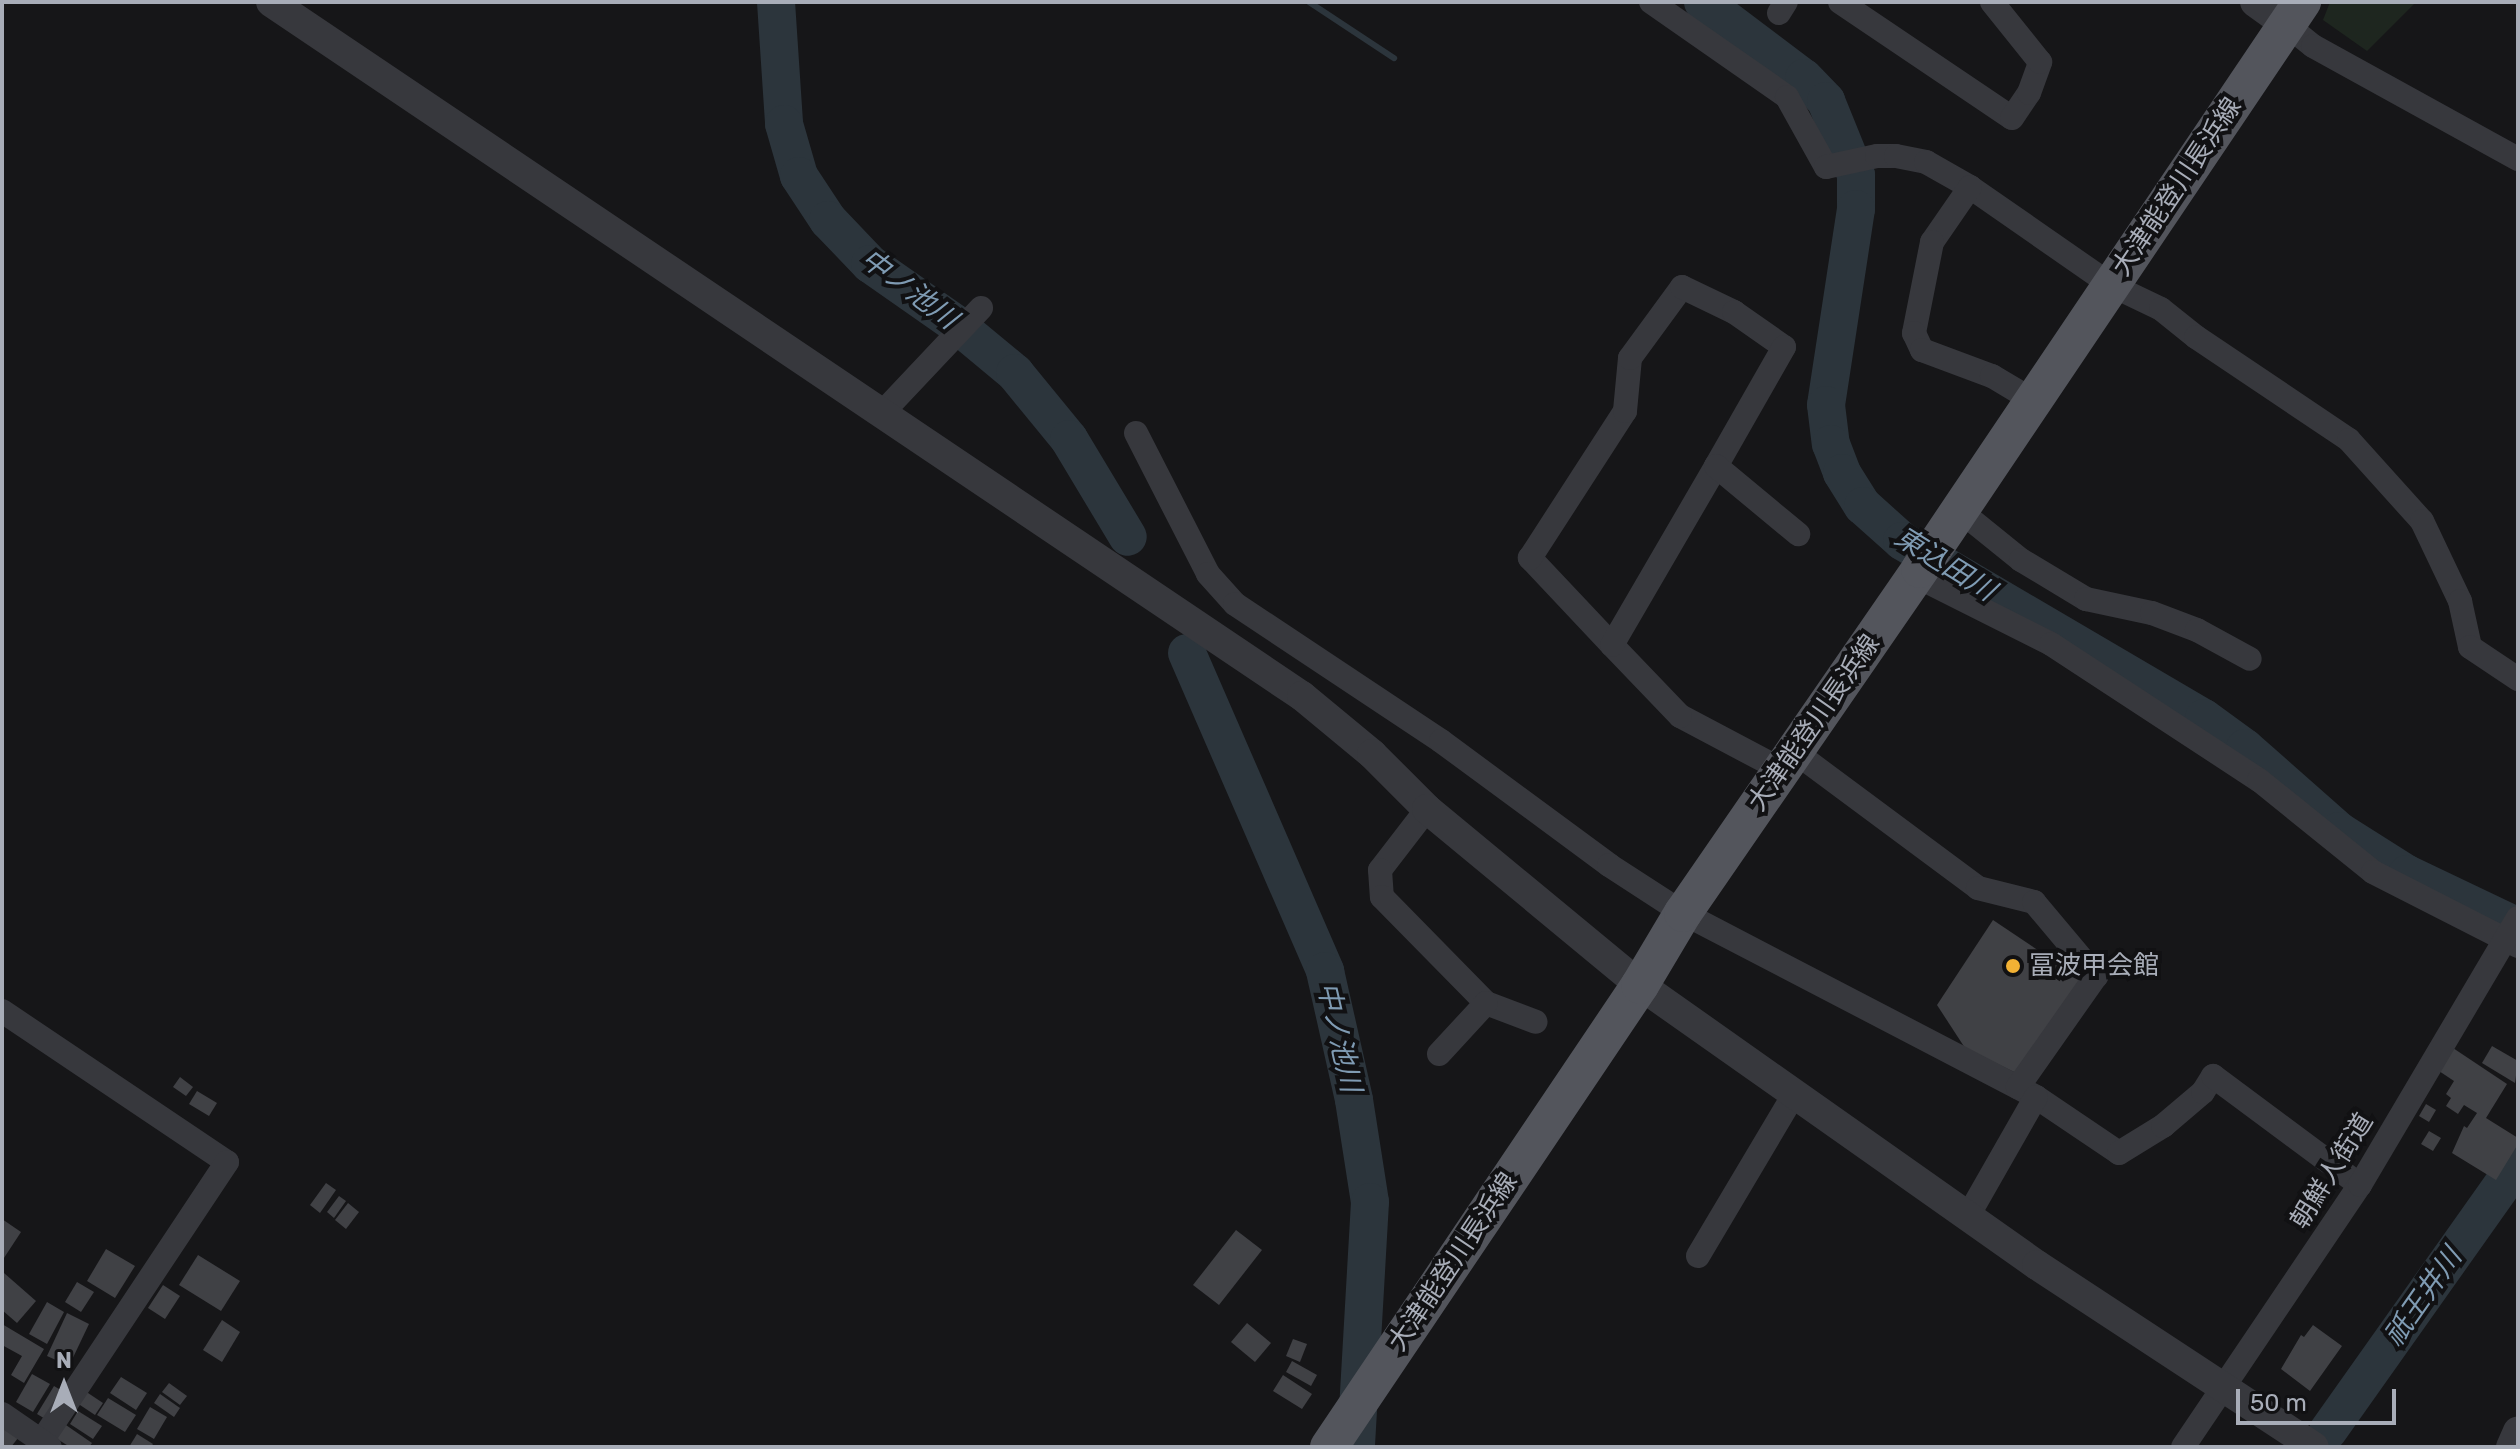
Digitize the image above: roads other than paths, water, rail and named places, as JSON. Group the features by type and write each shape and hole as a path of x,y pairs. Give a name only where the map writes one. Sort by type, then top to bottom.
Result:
{"main road":[{"name":"大津能登川長浜線","path":"1330,1444 1640,985 1683,913 2295,14"}],"street":[{"path":"271,2 1302,696 1372,754 1427,809 1640,985 1968,1216 2314,1447"},
{"path":"1651,2 1787,97 1826,167 1877,156 1926,162 1970,187 2111,285 2161,309 2349,440 2422,521 2460,601 2470,647 2518,679"},
{"path":"1840,2 2012,118 2029,93 2040,62 1992,2"},
{"path":"2255,2 2295,14 2313,46 2518,159"},
{"path":"1970,187 1932,242 1914,333 1922,350 1992,376 2034,401"},
{"path":"1612,645 1784,347 1734,312 1682,287 1630,358 1625,411 1530,558 1612,645 1680,716 1788,761 1978,888 2034,902 2096,976 2027,1092 1968,1216"},
{"path":"883,412 981,308"},
{"path":"1136,433 1208,574 1235,604 1441,741 1609,865 1683,913 2027,1092 2119,1153 2163,1126 2203,1092 2213,1076 2360,1185"},
{"path":"1716,466 1798,534"},
{"path":"1952,521 2086,599 2152,613 2197,630 2250,659"},
{"path":"1918,572 2051,644 2259,780 2373,872 2513,935"},
{"path":"1427,809 1380,870 1382,897 1486,1003 1536,1022"},
{"name":"朝鮮人街道","path":"2183,1447 2360,1185 2513,935"},
{"path":"1439,1054 1486,1003"},
{"path":"2,1011 227,1162 43,1445 2,1414"},
{"path":"1698,1256 1794,1094"},
{"path":"2511,1447 2518,1431"}],"waterway":[{"name":"中ノ池川","path":"776,2 784,124 799,176 828,220 870,264 956,324 1015,373 1069,439 1128,537"},
{"path":"1309,2 1394,58"},
{"name":"東込田川","path":"1703,2 1804,78 1826,101 1856,175 1856,209 1826,405 1831,444 1842,473 1863,506 1902,541 2204,718 2245,748 2339,831 2407,874 2518,927"},
{"name":"中ノ池川","path":"1187,653 1325,971 1354,1100 1370,1202 1356,1447"},
{"name":"祇王井川","path":"2328,1431 2518,1163"}],"place":[{"name":"冨波甲会館","path":"2013,966"}]}
